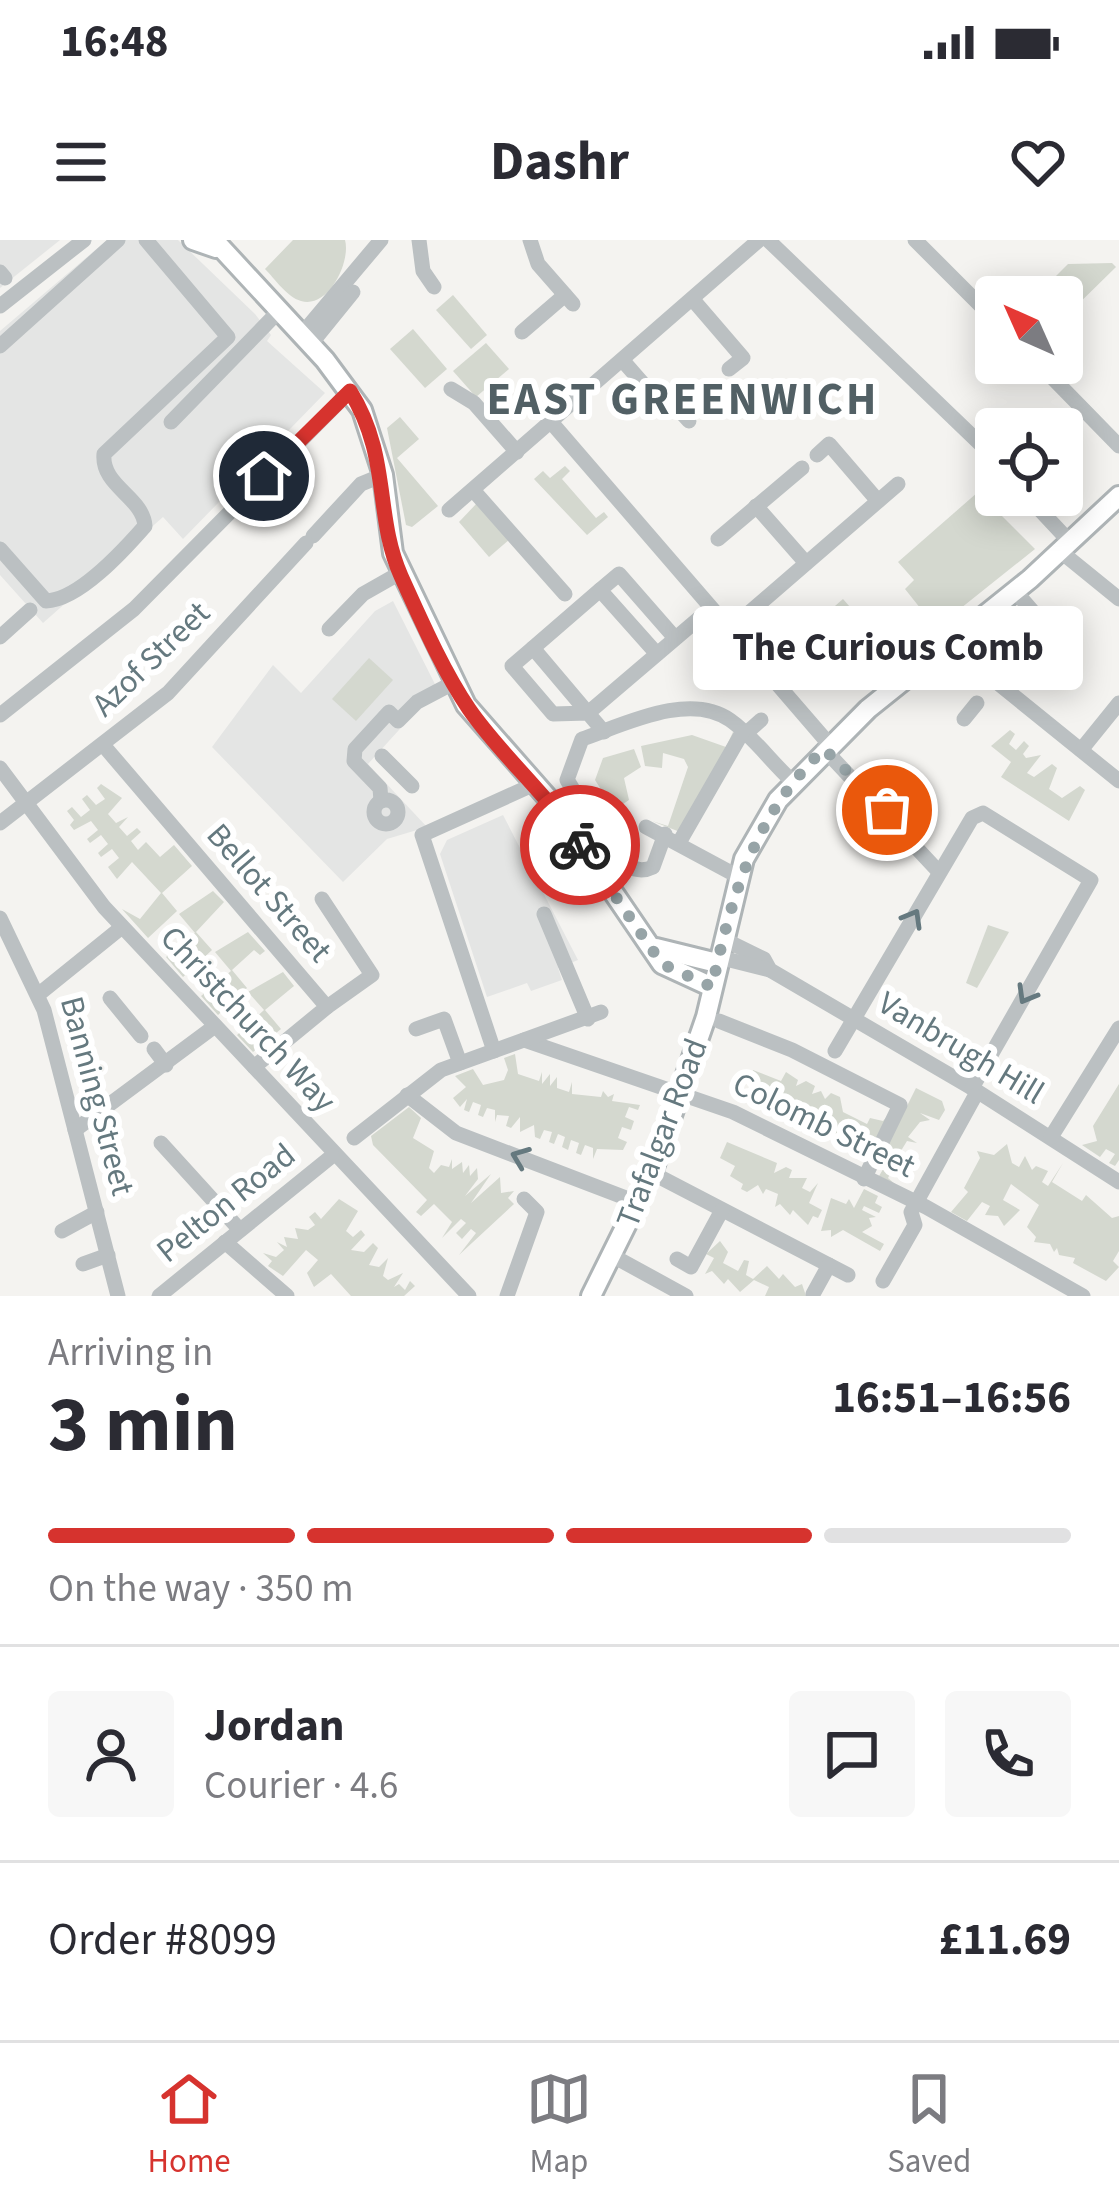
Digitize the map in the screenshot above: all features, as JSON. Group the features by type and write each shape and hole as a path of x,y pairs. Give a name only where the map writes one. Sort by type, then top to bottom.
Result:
{"main road":[{"path":"207,243 279,311 350,391 371,429 400,573 478,721 537,783 612,896 671,972 712,987"},
{"name":"Trafalgar Road","path":"591,1296 652,1173 712,987 739,877 756,836 792,781 1119,496"},
{"path":"656,948 720,953"}],"street":[{"path":"0,306 84,240"},
{"path":"0,346 118,240"},
{"path":"0,549 46,601 53,601 77,589 145,526 144,515 105,472 104,454 228,337 146,240"},
{"path":"419,240 423,271 434,287"},
{"path":"522,332 569,299 538,264 530,240"},
{"path":"449,510 759,240"},
{"path":"768,240 975,442"},
{"path":"915,240 975,300"},
{"path":"306,340 350,297 378,244"},
{"path":"694,301 736,364"},
{"path":"171,422 279,311"},
{"path":"624,362 665,409 679,410 689,421"},
{"path":"1057,384 1110,443"},
{"path":"451,389 474,403 517,452"},
{"path":"0,715 134,609 350,391"},
{"path":"551,422 826,747 939,872"},
{"path":"823,450 878,501"},
{"path":"718,539 802,468"},
{"name":"Azof Street","path":"27,806 168,693 361,484 383,475"},
{"path":"728,631 898,484"},
{"path":"473,490 565,594"},
{"path":"756,506 806,563"},
{"path":"1037,516 1119,599"},
{"path":"329,629 363,594 400,573"},
{"path":"675,638 620,574 512,666 553,713 588,713 710,609"},
{"path":"601,590 657,654"},
{"path":"1015,591 1052,635"},
{"path":"0,637 30,610"},
{"path":"947,642 986,692 1081,750 1119,781"},
{"path":"533,648 604,732"},
{"path":"454,682 417,702 398,721 388,712 355,749 354,760 380,788 380,801 394,803 398,817 415,824 422,835 494,1051"},
{"path":"964,719 986,692"},
{"path":"1081,750 1119,703"},
{"path":"761,720 743,734 653,867 645,871 628,869 615,858 567,780 582,739 678,709 699,708 729,719 743,734 792,781"},
{"name":"Bellot Street","path":"104,746 327,1007 254,1067"},
{"path":"382,756 412,786"},
{"name":"Christchurch Way","path":"0,768 122,927 332,1156 469,1296"},
{"path":"422,835 527,792 537,783"},
{"path":"0,824 27,806"},
{"path":"830,1060 853,1018 897,960 971,818 983,813 1091,880 911,1212 915,1225 884,1281"},
{"path":"646,827 739,877"},
{"path":"322,899 372,975 327,1007"},
{"path":"354,1138 407,1095 460,1063 595,1015 544,914"},
{"name":"Banning Street","path":"0,918 39,994 118,1296"},
{"path":"39,994 122,927"},
{"name":"Vanbrugh Hill","path":"720,953 770,970 1119,1182"},
{"path":"110,998 142,1036"},
{"path":"416,1029 444,1019 460,1063"},
{"path":"719,1021 830,1060 900,1105 864,1179"},
{"path":"75,1130 215,1026"},
{"path":"1051,1137 1119,1028"},
{"name":"Colomb Street","path":"524,1040 681,1090 916,1204 1083,1296"},
{"path":"154,1049 166,1065"},
{"path":"407,1095 456,1132 639,1203"},
{"path":"161,1144 239,1230"},
{"name":"Pelton Road","path":"159,1296 332,1156"},
{"path":"652,1173 848,1275"},
{"path":"507,1296 537,1212 524,1199"},
{"path":"677,1259 692,1267 722,1210"},
{"path":"62,1231 97,1211"},
{"path":"226,1242 287,1296"},
{"path":"83,1264 108,1255"},
{"path":"613,1256 686,1296"},
{"path":"813,1294 829,1265"}],"shaded area":[{"path":"0,240 60,240 0,288"},
{"path":"107,240 178,240 255,314 271,335 267,341 325,393 183,539 163,517 43,623 0,575 0,331"},
{"path":"293,240 345,240 345,260 336,281 311,302 291,296 265,269"},
{"path":"1112,263 1116,267 1083,299 1083,276 1056,276 1068,264"},
{"path":"453,295 487,335 471,349 436,310"},
{"path":"413,329 447,369 425,388 390,349"},
{"path":"486,343 509,369 476,397 453,371"},
{"path":"400,417 419,439 397,458 438,506 412,527 406,525 387,428"},
{"path":"565,466 570,471 562,479 596,518 604,512 608,517 587,535 534,479 543,471 550,478"},
{"path":"975,495 975,516 1002,516 1035,549 936,628 905,589 914,580 898,562"},
{"path":"478,502 510,539 489,557 459,522"},
{"path":"843,599 864,623 841,643 820,619"},
{"path":"393,601 441,696 419,708 368,764 427,827 387,839 343,882 212,747 273,665 301,693 375,611"},
{"path":"369,658 393,680 356,721 332,699"},
{"path":"1010,730 1015,734 1009,744 1016,750 1024,741 1029,746 1023,754 1026,758 1041,755 1027,773 1034,777 1052,764 1057,768 1049,789 1062,798 1080,786 1085,790 1069,821 1001,777 1011,762 991,746"},
{"path":"733,732 737,735 680,832 652,821 668,826 688,767 684,759 663,753 662,768 645,766 641,746 692,735 726,747"},
{"path":"634,749 641,767 624,778 629,800 614,810 595,780 603,758"},
{"path":"101,784 122,798 108,814 116,823 128,817 119,827 127,836 137,828 141,832 131,841 138,850 146,842 160,857 174,845 192,866 162,893 177,911 148,938 122,909 140,919 161,893 132,862 117,879 108,867 119,858 112,849 101,857 98,853 108,844 101,835 90,843 87,839 98,830 91,821 74,830 70,825 74,820 67,811 72,807 81,817 90,810 82,799 87,795 96,805 105,799 97,788"},
{"path":"503,815 578,960 558,968 562,980 531,991 527,983 487,997 440,854 447,840"},
{"path":"213,891 224,902 196,932 212,950 183,977 166,957 195,933 179,914"},
{"path":"988,925 1009,932 977,988 966,983"},
{"path":"248,932 265,951 260,955 254,950 232,970 247,988 218,1015 201,996 231,971 215,952"},
{"path":"283,972 294,986 265,1010 281,1029 253,1052 237,1035 264,1010 248,992"},
{"path":"515,1054 518,1074 539,1081 542,1072 542,1084 550,1074 550,1086 557,1077 557,1088 569,1092 572,1082 572,1094 601,1097 603,1091 608,1097 614,1094 612,1101 640,1105 638,1110 629,1107 625,1117 634,1121 631,1130 622,1127 618,1138 627,1142 623,1150 597,1149 593,1159 593,1148 585,1145 581,1155 576,1153 579,1143 571,1140 568,1150 562,1147 565,1137 558,1134 554,1144 549,1142 552,1132 544,1130 540,1139 535,1137 534,1125 520,1132 520,1117 511,1128 506,1126 509,1116 497,1115 495,1122 495,1110 487,1108 483,1117 478,1115 481,1105 473,1102 469,1112 464,1110 467,1099 460,1107 453,1098 466,1087 455,1076 473,1069 483,1085 504,1080 508,1070 504,1058"},
{"path":"753,1070 781,1081 786,1072 798,1080 796,1086 806,1081 815,1086 812,1094 821,1091 825,1099 831,1093 840,1097 843,1112 867,1124 870,1118 883,1121 893,1110 877,1143 871,1141 866,1151 861,1149 866,1137 855,1137 851,1144 853,1133 839,1129 835,1136 826,1124 822,1129 816,1126 820,1116 814,1118 804,1109 796,1116 793,1106 786,1111 791,1100 781,1102 775,1090 769,1102 762,1092 755,1095 757,1083 748,1091"},
{"path":"1119,1084 1119,1160 1115,1166 1109,1163 1115,1154 1106,1149 1100,1157 1082,1145 1097,1141 1093,1126"},
{"path":"916,1088 942,1101 945,1110 939,1120 920,1113 930,1120 920,1122 908,1137 917,1143 907,1141 899,1154 902,1171 892,1170 888,1178 896,1185 879,1176 885,1166 879,1162"},
{"path":"409,1107 421,1118 413,1138 434,1151 429,1168 434,1173 441,1165 449,1167 452,1159 452,1169 462,1162 463,1173 469,1165 470,1176 477,1168 478,1179 465,1196 491,1174 471,1203 500,1177 501,1193 514,1191 508,1198 514,1204 459,1255 476,1233 471,1229 462,1239 456,1233 466,1223 461,1219 442,1238 452,1222 434,1204 421,1216 416,1212 427,1200 373,1145 371,1136"},
{"path":"727,1142 777,1163 774,1173 786,1167 792,1170 789,1178 807,1178 802,1188 810,1192 818,1183 809,1203 822,1210 818,1218 813,1216 808,1225 793,1210 790,1215 780,1204 775,1207 778,1194 766,1189 763,1194 758,1185 747,1192 741,1189 743,1184 730,1176 735,1166 720,1158"},
{"path":"1007,1144 1012,1163 1019,1167 1025,1156 1032,1170 1036,1166 1048,1171 1042,1182 1048,1186 1063,1163 1052,1182 1082,1201 1086,1195 1112,1218 1119,1216 1119,1251 1113,1261 1119,1267 1106,1281 1073,1263 1075,1258 1059,1255 1057,1248 1054,1252 1050,1244 1034,1242 1036,1237 1027,1227 1039,1205 1011,1184 1003,1200 1020,1210 1004,1226 998,1216 985,1215 990,1206 982,1202 967,1221 951,1212 968,1192 964,1188 980,1158 977,1151 994,1155"},
{"path":"864,1189 878,1196 875,1203 882,1207 879,1213 864,1206 862,1210 876,1217 869,1218 872,1226 862,1232 884,1244 880,1251 843,1230 831,1237 831,1230 821,1231 831,1198 846,1204 849,1199 854,1208"},
{"path":"339,1199 358,1211 346,1231 353,1237 361,1230 365,1235 351,1250 364,1252 373,1243 378,1248 369,1265 379,1267 388,1258 383,1276 388,1280 403,1273 394,1287 399,1284 405,1290 410,1281 415,1286 404,1296 351,1296 331,1274 314,1287 307,1273 318,1260 306,1250 283,1276 268,1266 272,1261 263,1253 276,1257 284,1250 277,1242 287,1247 284,1237 298,1239 295,1228 308,1230 315,1225 309,1217 315,1212 321,1219"},
{"path":"720,1241 728,1252 723,1263 738,1271 744,1260 749,1261 746,1275 753,1279 767,1266 779,1279 783,1274 795,1287 802,1284 806,1296 765,1296 769,1287 754,1280 740,1292 728,1279 724,1284 712,1271 705,1274 714,1258 706,1254"}],"way so far":[{"path":"580,845 612,896 656,948 662,964 681,977 712,987 744,859 778,800 813,759 824,749 887,810"}],"place":[{"name":"The Curious Comb","path":"887,810"}],"district":[{"name":"EAST GREENWICH","path":"683,400"}],"route":[{"path":"264,476 350,391 377,447 400,573 454,682 478,721 537,783 580,845"}]}
